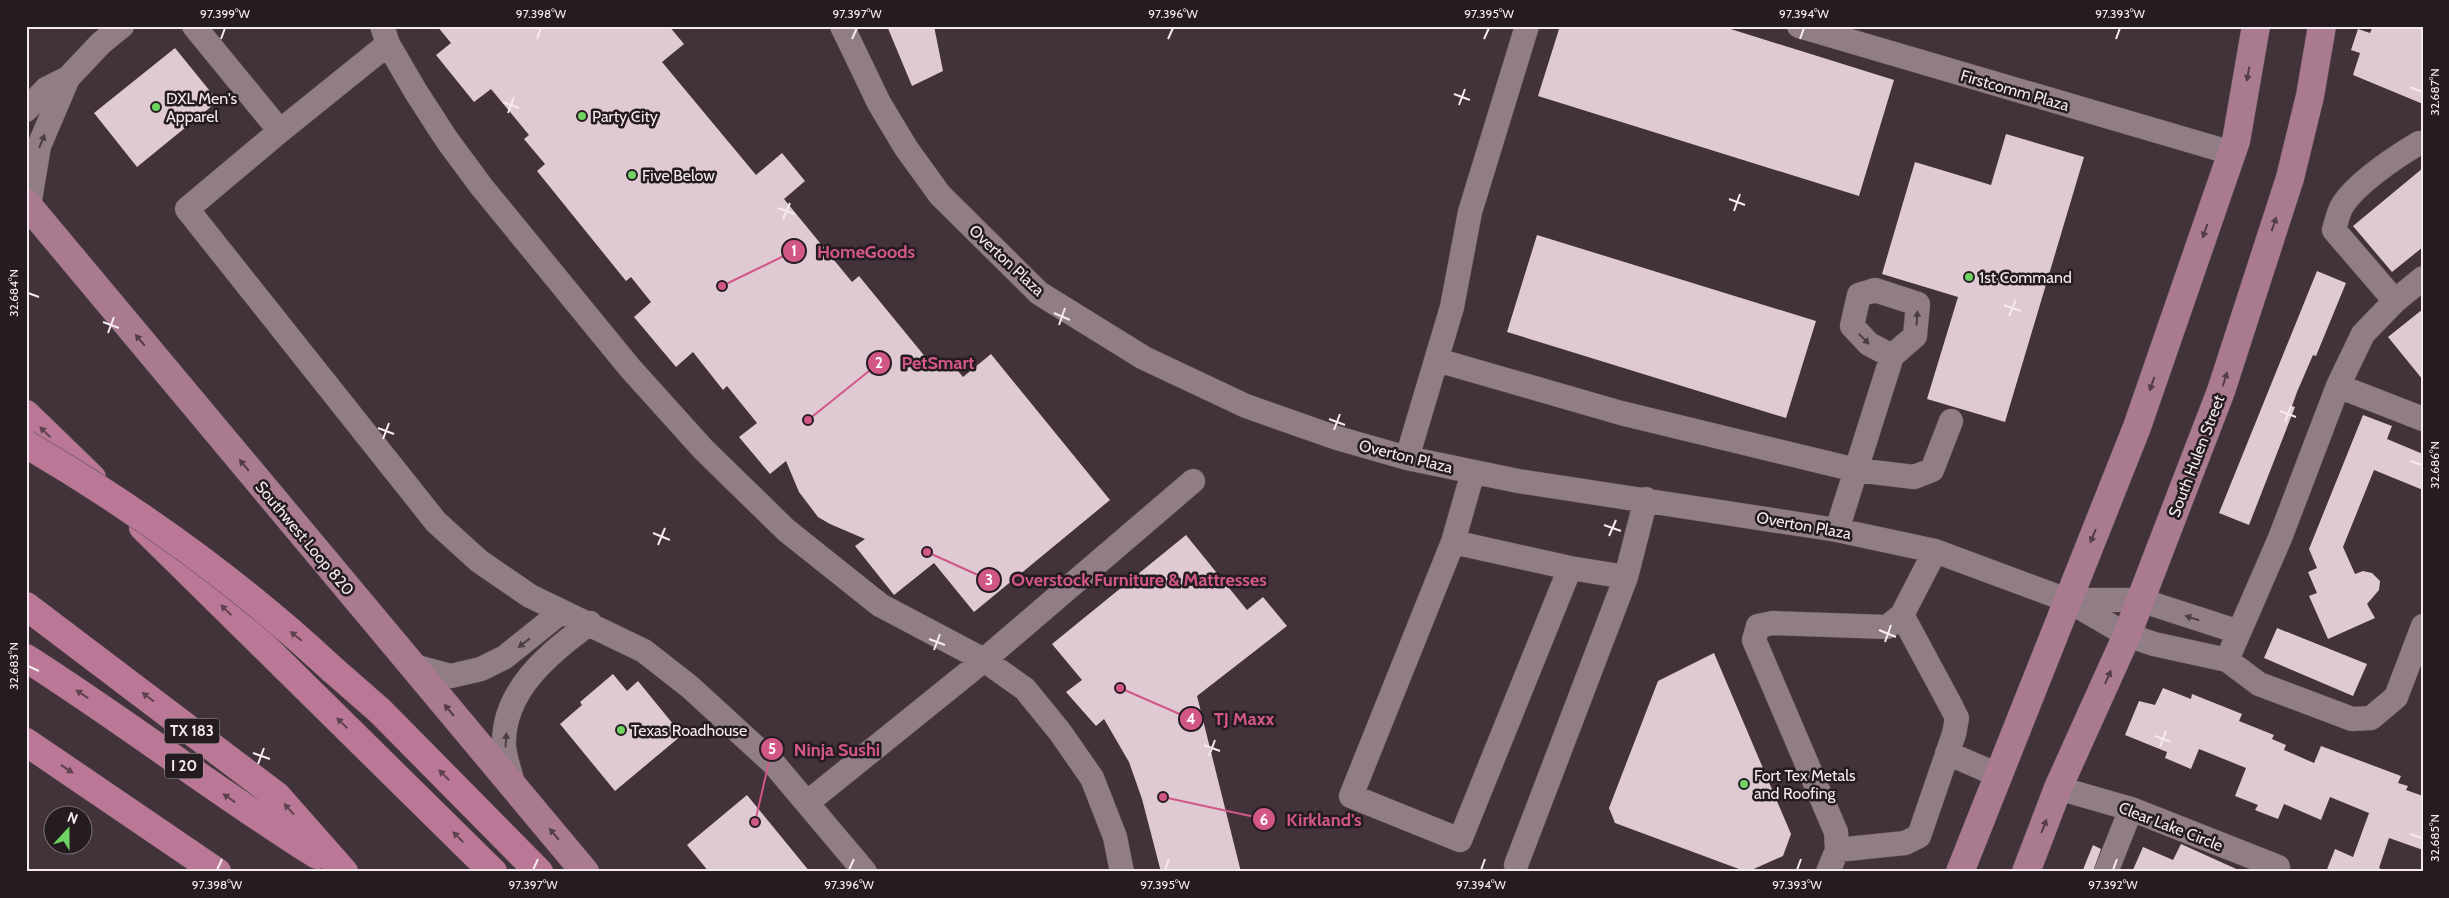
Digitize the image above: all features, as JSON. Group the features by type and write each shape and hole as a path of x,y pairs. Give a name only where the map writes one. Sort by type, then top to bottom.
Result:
{"highway":[{"path":"26,414 493,872"},
{"path":"26,444 85,481 192,554 265,611 380,711 539,872"},
{"name":"TX 183","path":"26,606 277,796 344,872"},
{"name":"I 20","path":"26,658 144,737 245,810 344,872"},
{"path":"26,742 217,872"}],"main road":[{"path":"1960,872 2137,427 2236,141 2256,26"},
{"name":"South Hulen Street","path":"2026,872 2058,788 2126,635 2221,391 2290,178 2310,96 2322,26"},
{"name":"Southwest Loop 820","path":"28,204 410,665 585,872"}],"street":[{"path":"28,204 39,146 68,78 100,43 122,26"},
{"path":"194,26 280,130"},
{"name":"Overton Plaza","path":"842,26 879,103 906,148 931,182 990,247 1039,293 1144,358 1246,406 1336,438 1407,458 1473,472 1518,481 1837,530 1935,552 2067,600"},
{"path":"1407,458 1452,307 1470,212 1527,26"},
{"name":"Firstcomm Plaza","path":"1799,26 2232,153"},
{"path":"866,872 774,764 690,687 644,651 590,623 561,612 530,596 479,561 436,522 187,209 280,130 385,35 446,140 481,186 630,368 702,449 786,530 880,605 984,660 1025,689 1060,732 1092,778 1115,837 1122,872"},
{"path":"26,110 46,89 68,78"},
{"path":"2395,301 2334,230 2341,208 2352,193 2395,157 2419,143 2423,144"},
{"path":"2227,660 2280,538 2338,386 2363,334 2395,301 2423,278"},
{"path":"1837,530 1892,356"},
{"path":"1437,360 1621,413 1856,470 1914,477 1932,470 1950,421"},
{"path":"2338,386 2423,419"},
{"path":"1473,472 1454,542 1351,796 1460,840 1570,568"},
{"path":"808,802 984,660 1193,481"},
{"path":"1516,865 1626,577 1646,500"},
{"path":"1454,542 1570,568 1626,577"},
{"path":"1828,872 1837,850 1836,832 1754,640 1758,626 1773,622 1887,627 1902,615 1935,552"},
{"path":"2067,600 2140,600 2239,632"},
{"path":"2067,600 2126,635 2154,644 2227,660 2258,684 2352,719 2370,718 2396,697 2423,626"},
{"path":"410,665 451,676 481,669 505,657 561,612"},
{"path":"1837,850 1905,843 1919,836 1957,718 1902,615"},
{"path":"514,788 504,746 509,712 528,676 558,647 590,623"},
{"path":"1947,753 1998,775"},
{"name":"Clear Lake Circle","path":"2058,788 2131,810 2278,867 2277,872"},
{"path":"2106,872 2131,810"}],"building":[{"path":"437,26 669,26 684,44 662,62 756,175 782,153 805,181 784,199 852,282 859,276 936,370 949,360 963,377 991,354 1110,500 974,612 934,563 894,595 855,546 865,539 818,517 799,492 786,461 770,474 739,437 757,423 727,386 723,390 693,352 676,367 634,317 651,302 631,277 626,281 537,171 545,164 524,139 529,135 491,89 474,102 436,55 451,43"},
{"path":"887,26 934,26 943,71 912,86"},
{"path":"1560,26 1721,26 1894,80 1859,196 1538,96"},
{"path":"2373,26 2423,26 2423,104 2353,75 2360,53 2351,50 2358,29 2370,33"},
{"name":"DXL Men's Apparel","path":"175,48 218,101 137,167 94,113"},
{"name":"1st Command","path":"2006,134 2084,157 2005,422 1927,399 1958,297 1882,274 1915,162 1991,185"},
{"path":"2423,168 2423,247 2392,272 2353,226"},
{"path":"1537,235 1816,321 1786,418 1507,332"},
{"path":"2317,271 2346,283 2316,356 2313,355 2297,392 2292,406 2295,407 2249,525 2219,513"},
{"path":"2423,309 2423,380 2388,337"},
{"path":"2363,415 2392,426 2387,439 2423,454 2423,490 2374,470 2343,547 2355,574 2363,571 2372,573 2380,581 2379,590 2367,604 2375,618 2328,639 2309,596 2317,593 2308,572 2317,568 2309,549"},
{"path":"1186,535 1247,610 1263,597 1287,626 1197,696 1241,872 1161,872 1142,799 1129,762 1104,719 1096,726 1066,692 1082,680 1052,644"},
{"path":"2277,628 2367,664 2353,696 2264,658"},
{"path":"1714,653 1791,834 1783,856 1747,872 1615,823 1609,808 1658,681"},
{"name":"Texas Roadhouse","path":"613,674 627,691 638,681 682,735 615,791 560,724 582,705 580,702"},
{"path":"2163,688 2191,699 2192,694 2242,714 2239,721 2274,735 2272,739 2286,745 2284,750 2314,763 2321,746 2401,776 2398,783 2408,786 2406,790 2423,796 2423,850 2389,838 2379,868 2388,872 2326,872 2335,849 2353,857 2369,813 2330,797 2321,820 2284,804 2278,819 2255,810 2258,805 2235,796 2246,768 2199,749 2191,769 2165,758 2167,752 2125,735 2139,701 2155,705"},
{"path":"747,795 810,872 709,872 687,845"},
{"path":"2181,844 2243,872 2132,872 2143,847 2173,860"},
{"path":"2093,845 2101,849 2093,872 2082,872"}],"place":[{"name":"DXL Men's Apparel","path":"156,107"},
{"name":"Party City","path":"582,116"},
{"name":"Five Below","path":"632,175"},
{"name":"1st Command","path":"1969,277"},
{"name":"HomeGoods","path":"722,286"},
{"name":"PetSmart","path":"808,420"},
{"name":"Overstock Furniture & Mattresses","path":"927,552"},
{"name":"TJ Maxx","path":"1120,688"},
{"name":"Texas Roadhouse","path":"621,730"},
{"name":"Fort Tex Metals and Roofing","path":"1744,784"},
{"name":"Kirkland's","path":"1163,797"},
{"name":"Ninja Sushi","path":"755,822"}]}
